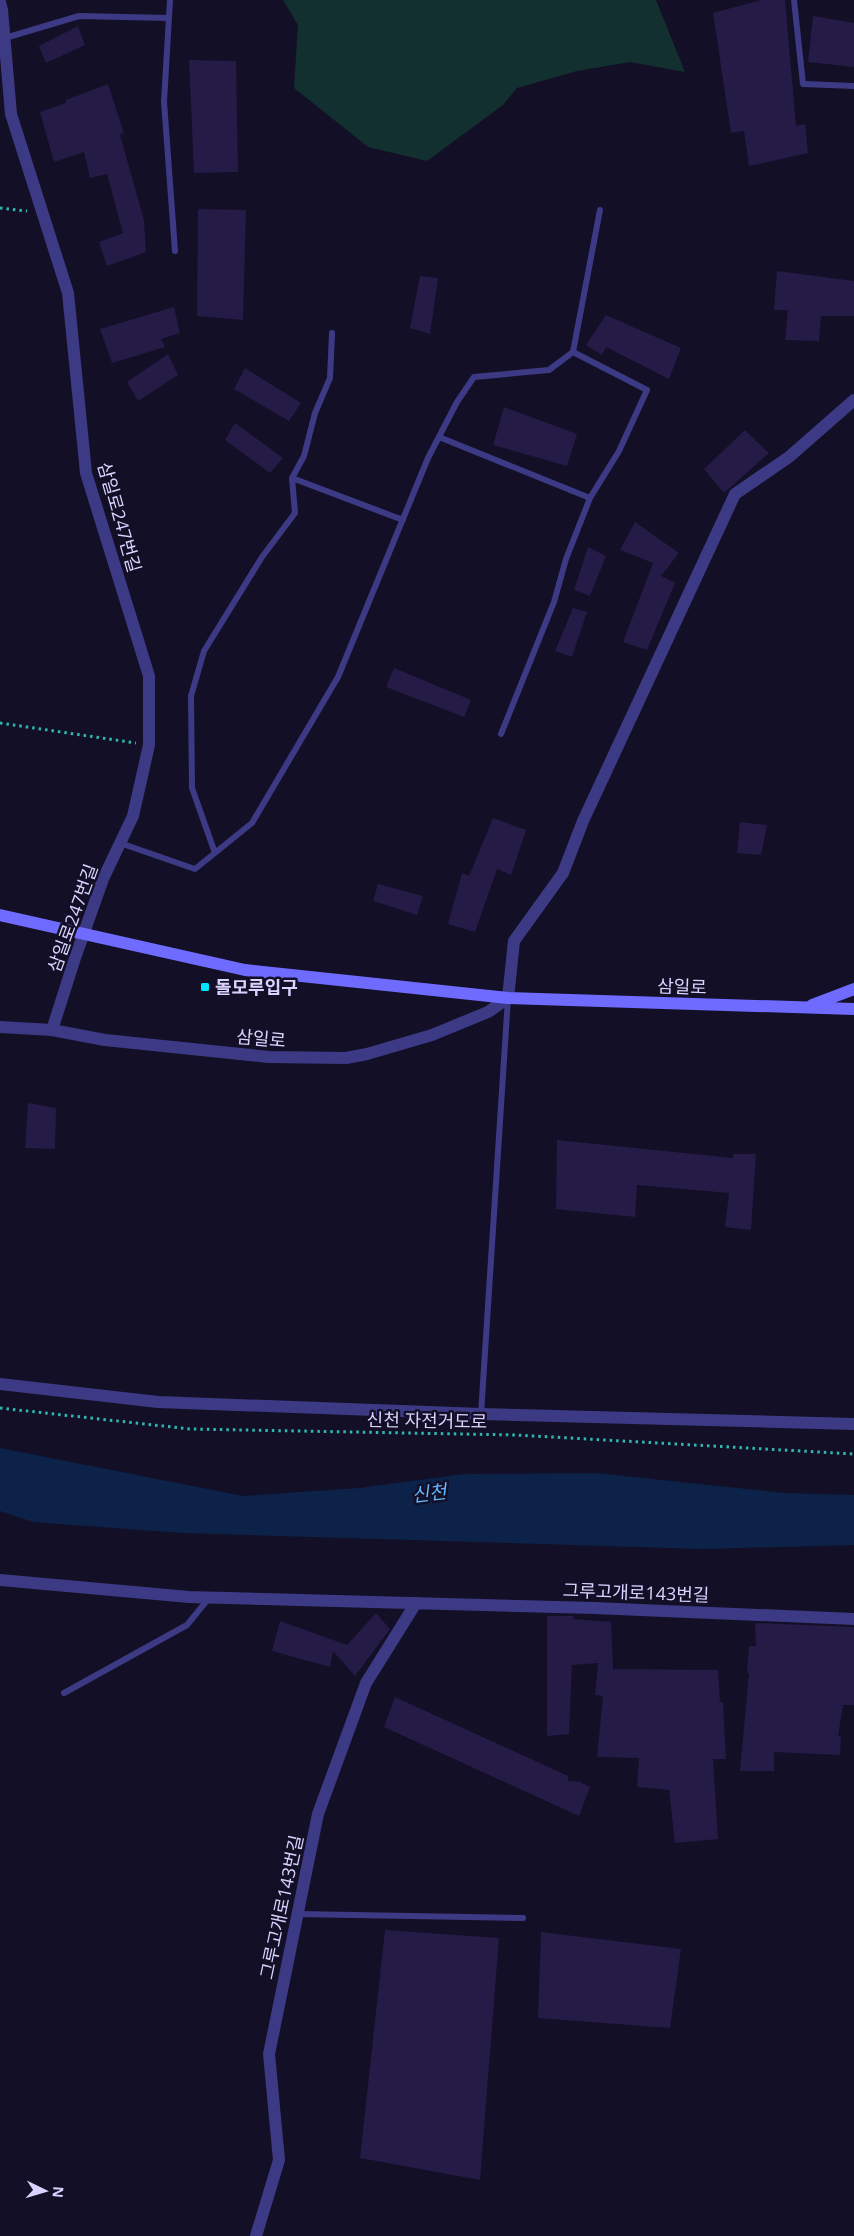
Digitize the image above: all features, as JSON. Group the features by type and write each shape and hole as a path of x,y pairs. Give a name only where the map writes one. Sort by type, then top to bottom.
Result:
{"main road":[{"name":"삼일로","path":"0,915 245,970 508,998 854,1009"},
{"path":"805,1008 854,989"}],"street":[{"name":"삼일로247번길","path":"0,2 11,114 68,293 86,473 149,676 149,744 133,816 103,879 52,1030"},
{"path":"508,998 514,941 563,873 583,821 735,494 789,457 854,400"},
{"name":"삼일로","path":"0,1028 52,1030 105,1040 269,1057 346,1058 367,1054 432,1035 488,1012 508,998"},
{"path":"0,1384 158,1402 481,1414 854,1424"},
{"name":"그루고개로143번길","path":"0,1580 209,1598 594,1608 854,1619"},
{"name":"그루고개로143번길","path":"256,2236 279,2160 269,2054 318,1814 366,1683 416,1603"}],"lane":[{"path":"170,0 164,102 175,251"},
{"path":"794,0 802,84 854,86"},
{"path":"5,38 79,16 168,18"},
{"path":"120,843 194,869 252,823 338,677 403,520 440,437 457,402 474,377 549,370 573,352 600,210"},
{"path":"215,853 192,788 191,696 204,651 262,557 294,513 292,478 304,456 315,413 330,378 332,333"},
{"path":"501,734 554,602 566,559 590,498 619,451 647,390 573,352"},
{"path":"440,437 590,498"},
{"path":"292,478 403,520"},
{"path":"481,1414 508,998"},
{"path":"64,1693 187,1625 209,1598"},
{"path":"297,1914 523,1918"}],"path":[{"path":"0,208 43,213"},
{"path":"0,723 149,744"},
{"name":"신천 자전거도로","path":"0,1408 190,1429 516,1435 854,1454"}],"green space":[{"path":"283,0 656,0 685,72 630,62 577,71 517,88 503,105 427,161 368,147 294,88 298,25"}],"water":[{"name":"신천","path":"0,1448 243,1496 359,1488 464,1474 596,1473 784,1493 854,1495 854,1545 702,1549 182,1533 33,1522 0,1511"}],"building":[{"path":"761,0 785,0 796,126 805,124 808,153 749,166 744,131 731,133 713,13"},
{"path":"813,16 854,23 854,67 808,62"},
{"path":"78,26 85,45 46,63 39,46"},
{"path":"189,60 236,61 238,172 194,173"},
{"path":"108,84 124,133 120,135 144,220 146,252 107,266 99,242 123,233 107,174 90,178 84,152 54,162 40,112 66,103 66,100"},
{"path":"198,209 246,210 243,320 197,316"},
{"path":"777,271 854,281 854,316 821,316 819,341 785,340 788,310 774,310"},
{"path":"420,276 438,278 430,334 410,328"},
{"path":"174,307 180,333 161,339 165,347 112,363 100,329"},
{"path":"606,315 681,348 669,379 606,347 602,355 586,345"},
{"path":"168,354 178,375 138,401 127,382"},
{"path":"245,368 301,403 289,421 234,389"},
{"path":"504,407 577,434 567,466 493,445"},
{"path":"235,423 283,458 270,473 225,440"},
{"path":"745,430 769,453 724,493 704,469"},
{"path":"635,522 679,553 661,576 675,583 647,650 623,642 653,563 620,550"},
{"path":"588,547 606,556 590,596 574,590"},
{"path":"573,608 587,612 572,657 555,651"},
{"path":"394,668 471,700 464,717 386,687"},
{"path":"493,818 526,830 511,875 497,869 475,932 448,924 462,873 469,876"},
{"path":"740,822 767,825 761,855 737,853"},
{"path":"378,884 423,896 417,915 373,901"},
{"path":"28,1103 56,1108 55,1149 25,1148"},
{"path":"557,1140 733,1158 733,1154 756,1154 751,1230 725,1227 729,1193 637,1185 635,1217 556,1209"},
{"path":"376,1613 390,1629 355,1676 333,1651 330,1667 272,1651 280,1621 347,1645"},
{"path":"547,1616 574,1616 573,1619 611,1622 613,1669 718,1670 720,1702 723,1702 726,1759 713,1759 718,1839 675,1843 669,1790 637,1787 639,1758 597,1757 603,1696 595,1695 598,1663 572,1665 569,1734 547,1736"},
{"path":"755,1623 854,1627 854,1705 843,1705 838,1736 841,1737 840,1755 774,1752 774,1771 740,1771 749,1673 747,1673 749,1646 756,1646"},
{"path":"395,1697 568,1776 568,1781 580,1782 590,1787 579,1816 384,1727"},
{"path":"385,1930 499,1938 480,2180 360,2158"},
{"path":"541,1932 681,1949 670,2028 538,2018"}],"place":[{"name":"돌모루입구","path":"205,987"}]}
